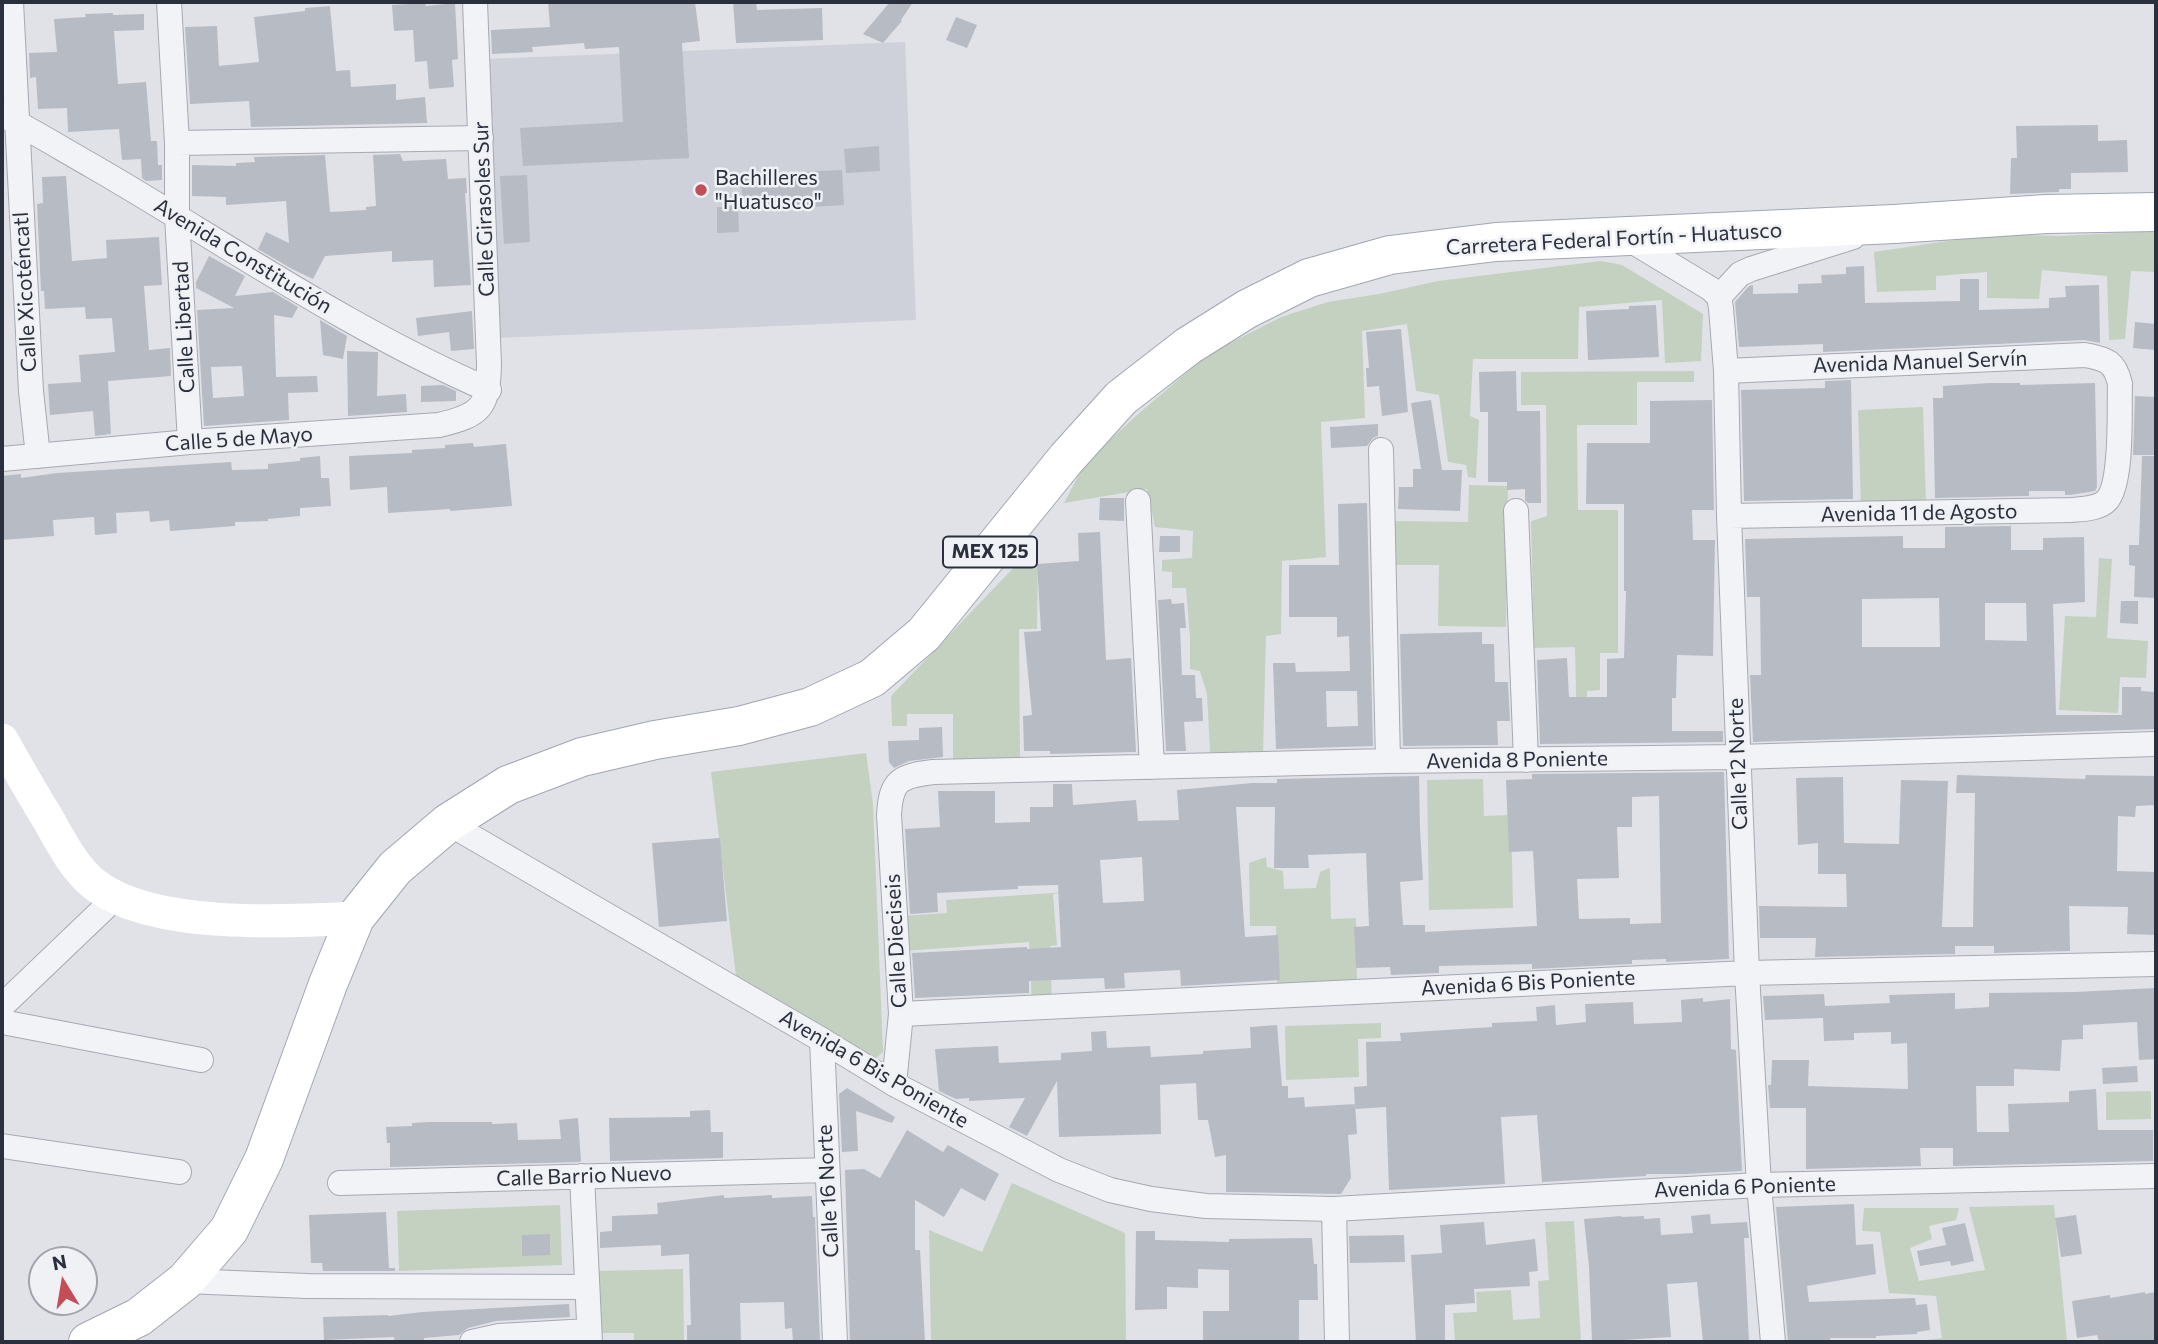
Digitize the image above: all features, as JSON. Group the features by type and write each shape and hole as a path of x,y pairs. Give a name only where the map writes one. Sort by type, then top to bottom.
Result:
{"main road":[{"name":"Carretera Federal Fortín - Huatusco","path":"88,1342 139,1317 185,1281 229,1230 264,1159 355,918 395,868 448,823 508,785 582,757 654,740 739,726 810,707 872,678 924,634 1066,459 1121,398 1188,346 1247,309 1309,278 1390,255 1496,242 1895,224 2046,214 2156,212"},
{"path":"2,740 68,855 92,883 115,898 185,916 278,923 355,918"}],"street":[{"name":"Calle Xicoténcatl","path":"11,2 9,119 13,290 38,456"},
{"name":"Calle Libertad","path":"169,2 177,143 177,216 190,442"},
{"name":"Calle Girasoles Sur","path":"475,2 489,390"},
{"name":"Avenida Constitución","path":"9,119 177,216 313,299 446,372 489,390"},
{"path":"177,143 481,138"},
{"path":"1625,237 1711,289 1719,297 1740,275 1751,269 1895,224"},
{"name":"Calle 12 Norte","path":"1719,297 1726,371 1747,973 1759,1185 1773,1342"},
{"name":"Avenida Manuel Servín","path":"1726,371 2085,355 2101,358 2112,364 2118,373 2120,384 2118,466 2114,488 2106,501"},
{"name":"Calle 5 de Mayo","path":"2,459 190,442 439,425 457,421 474,412 484,403 489,390"},
{"path":"1381,450 1388,761"},
{"path":"1138,501 1152,767"},
{"name":"Avenida 11 de Agosto","path":"1730,516 2071,510 2092,508 2106,501"},
{"path":"1516,511 1525,760"},
{"name":"Avenida 8 Poniente","path":"890,797 901,779 933,772 1388,761 1738,757 2156,744"},
{"name":"Calle Dieciseis","path":"890,797 901,1014 894,1084"},
{"name":"Avenida 6 Bis Poniente","path":"448,823 894,1084 1059,1170 1110,1190 1151,1199 1206,1206 1334,1209"},
{"path":"2,1006 115,898"},
{"name":"Avenida 6 Bis Poniente","path":"901,1014 1747,973 2156,964"},
{"path":"2,1022 201,1060"},
{"name":"Calle 16 Norte","path":"822,1040 835,1342"},
{"path":"2,1146 179,1172"},
{"name":"Calle Barrio Nuevo","path":"340,1183 827,1170"},
{"path":"472,1342 499,1336 589,1337 582,1175"},
{"name":"Avenida 6 Poniente","path":"1334,1209 1759,1185 2156,1176"},
{"path":"1334,1209 1337,1342"},
{"path":"185,1281 307,1286 586,1287"}],"shaded area":[{"name":"Bachilleres \"Huatusco\"","path":"905,42 916,320 497,338 487,59"}],"green space":[{"path":"2156,231 2156,272 2131,271 2125,339 2109,340 2107,276 2042,270 2039,299 1987,298 1987,272 1936,276 1936,290 1877,292 1874,252 1994,234 2060,236"},
{"path":"1601,261 1622,265 1703,314 1701,361 1665,363 1662,300 1579,307 1578,359 1473,359 1470,416 1479,420 1476,478 1468,477 1466,465 1448,462 1439,395 1416,391 1407,324 1362,331 1365,418 1321,422 1326,557 1282,561 1281,634 1266,636 1263,753 1210,752 1207,694 1200,671 1190,669 1186,588 1172,588 1172,572 1162,571 1162,560 1192,558 1193,531 1155,527 1147,489 1064,503 1085,463 1207,355 1281,317 1328,302 1438,281"},
{"path":"1694,371 1694,382 1637,382 1637,425 1577,425 1578,510 1618,510 1618,653 1600,653 1600,690 1587,691 1587,740 1577,737 1575,647 1534,648 1531,521 1547,516 1546,405 1521,405 1521,372"},
{"path":"1923,407 1926,505 1861,507 1858,410"},
{"path":"1469,485 1508,486 1506,627 1438,626 1439,565 1394,565 1395,521 1468,522"},
{"path":"1038,542 1037,629 1019,629 1020,760 953,761 953,714 907,714 907,726 892,726 891,696"},
{"path":"2099,558 2112,559 2107,638 2148,641 2146,678 2120,677 2118,713 2059,710 2065,616 2096,617"},
{"path":"866,753 873,804 883,1052 875,1059 736,976 711,772"},
{"path":"1483,779 1484,816 1511,815 1513,908 1429,910 1427,780"},
{"path":"1266,857 1267,867 1283,871 1284,889 1316,888 1320,872 1330,868 1331,919 1356,918 1357,987 1277,988 1276,926 1250,926 1249,863"},
{"path":"1068,892 1053,894 1057,945 1050,946 1052,1002 1032,1004 1029,942 904,951 901,916 947,913 946,900"},
{"path":"1381,1023 1381,1038 1358,1039 1359,1077 1286,1080 1285,1026"},
{"path":"2151,1091 2151,1119 2106,1120 2106,1092"},
{"path":"1012,1183 1125,1233 1126,1342 931,1342 929,1230 982,1252"},
{"path":"560,1205 562,1265 399,1271 397,1211"},
{"path":"2054,1205 2067,1342 1911,1342 1942,1338 1936,1296 1889,1293 1880,1232 1862,1231 1864,1208 1959,1208 1956,1220 1929,1226 1932,1239 1910,1248 1919,1281 1985,1270 1969,1207"},
{"path":"1574,1221 1581,1342 1455,1342 1453,1313 1477,1312 1476,1292 1511,1290 1513,1320 1540,1318 1538,1281 1549,1280 1545,1222"},
{"path":"683,1269 684,1342 634,1342 634,1333 600,1333 599,1271"}],"building":[{"path":"548,2 695,2 700,41 682,43 689,158 523,166 520,128 623,122 619,47 585,49 584,43 532,47 533,52 492,54 491,30 550,27"},
{"path":"733,2 756,2 757,10 822,8 823,40 736,43"},
{"path":"890,2 913,2 902,21 883,43 863,34"},
{"path":"425,3 426,6 455,3 458,59 452,60 454,87 429,89 427,61 415,62 413,30 394,31 392,5"},
{"path":"330,6 336,71 350,70 351,87 396,84 396,100 425,97 427,123 251,127 249,101 190,104 185,27 217,26 219,66 259,62 254,17"},
{"path":"113,13 144,14 144,30 114,31 118,84 146,82 151,141 157,141 162,180 146,181 142,178 141,159 122,160 119,129 68,132 67,108 38,109 36,77 30,78 29,53 57,52 54,19"},
{"path":"956,17 977,25 967,48 946,40"},
{"path":"2098,125 2098,141 2127,140 2128,172 2071,173 2071,189 2010,194 2011,158 2017,158 2016,126"},
{"path":"879,146 880,171 846,173 844,149"},
{"path":"400,154 403,161 446,159 448,179 466,178 471,285 434,287 433,260 392,262 392,251 325,256 313,279 258,249 266,232 289,243 286,201 226,205 226,197 192,196 192,165 236,166 236,163 255,162 254,157 325,155 330,212 366,210 366,207 376,206 373,155"},
{"path":"842,170 844,205 743,211 741,175"},
{"path":"527,175 530,242 504,244 500,176"},
{"path":"66,176 72,261 107,258 106,240 159,237 162,285 144,286 149,350 170,348 171,376 108,381 111,434 95,436 93,411 50,415 48,384 81,382 79,355 115,352 112,318 86,319 85,307 45,309 44,291 41,291 37,204 43,203 42,177"},
{"path":"738,206 739,232 717,233 717,207"},
{"path":"209,256 245,276 235,296 273,292 298,307 292,318 274,315 276,377 317,376 318,392 288,393 289,420 204,426 197,310 234,308 196,288 196,282","holes":["242,366 244,396 213,398 211,367"]},
{"path":"1864,266 1865,303 1960,301 1960,279 1979,279 1979,310 2049,308 2049,298 2066,297 2065,286 2099,285 2100,343 2084,340 1823,352 1823,344 1739,347 1735,302 1749,286 1753,285 1753,294 1798,293 1798,284 1822,283 1821,275 1846,274 1846,267"},
{"path":"1656,305 1659,357 1588,360 1586,311"},
{"path":"472,311 474,349 451,351 449,332 418,336 416,318"},
{"path":"320,320 347,336 343,359 323,355"},
{"path":"2135,322 2156,324 2156,350 2133,348"},
{"path":"1401,329 1408,412 1382,416 1379,386 1367,387 1366,368 1369,368 1366,332"},
{"path":"347,351 378,352 377,396 406,394 407,412 348,416"},
{"path":"1516,371 1517,411 1540,411 1541,503 1528,503 1525,500 1525,489 1507,490 1507,482 1488,482 1488,412 1480,412 1479,372"},
{"path":"1851,380 1853,499 1744,501 1741,390 1825,388 1825,381"},
{"path":"2095,383 2095,491 2070,495 2065,495 2065,491 2029,491 2029,496 1935,498 1933,398 1943,398 1943,386"},
{"path":"443,385 456,391 456,401 421,402 421,386"},
{"path":"2135,396 2156,397 2156,455 2133,455"},
{"path":"1431,400 1442,470 1462,470 1460,511 1398,509 1399,487 1413,487 1413,469 1421,469 1411,403"},
{"path":"1712,400 1714,510 1692,510 1693,540 1715,540 1713,656 1677,655 1676,698 1672,698 1672,731 1723,731 1723,742 1540,744 1537,660 1567,658 1569,697 1607,697 1607,659 1624,658 1624,504 1586,504 1587,443 1650,443 1650,401"},
{"path":"1378,424 1378,436 1367,446 1331,448 1330,427"},
{"path":"473,443 474,447 506,444 512,506 388,513 387,487 350,490 349,456 412,453 412,450"},
{"path":"320,456 321,478 329,478 331,506 300,508 300,516 235,522 235,526 170,531 169,520 150,522 149,511 116,513 117,533 95,535 94,517 53,520 54,536 2,540 2,476 21,474 21,478 57,473 231,462 232,470 268,469 268,464"},
{"path":"2142,456 2156,456 2156,598 2134,597 2135,566 2129,565 2129,545 2139,545"},
{"path":"1100,498 1124,498 1124,521 1099,520"},
{"path":"1367,503 1373,746 1276,749 1273,663 1295,663 1296,672 1350,671 1349,636 1337,637 1337,617 1289,617 1289,565 1339,565 1338,504","holes":["1326,691 1357,691 1358,726 1327,727"]},
{"path":"2011,526 2011,550 2043,550 2043,538 2084,537 2085,602 2053,604 2056,715 2122,715 2122,687 2141,687 2141,691 2156,692 2156,729 1753,742 1750,675 1761,675 1760,597 1747,597 1745,539 1903,536 1903,548 1945,548 1945,527","holes":["1939,598 1940,647 1862,647 1862,599","1985,603 2026,603 2027,641 1985,640"]},
{"path":"1100,532 1106,660 1131,658 1136,752 1050,754 1050,751 1024,751 1023,716 1032,715 1024,632 1041,631 1037,564 1079,561 1078,533"},
{"path":"1160,536 1180,536 1180,552 1159,552"},
{"path":"1171,599 1172,604 1184,603 1186,628 1180,628 1182,675 1195,675 1196,698 1202,698 1203,721 1184,722 1186,751 1166,751 1158,600"},
{"path":"2121,601 2138,601 2138,624 2120,623"},
{"path":"1482,632 1482,644 1494,644 1495,682 1508,682 1510,721 1497,721 1498,745 1403,746 1400,634"},
{"path":"942,727 943,757 909,761 894,768 889,762 888,741 919,740 919,728"},
{"path":"1724,772 1729,959 1666,962 1666,959 1632,960 1632,964 1532,969 1532,964 1439,966 1439,973 1391,975 1390,967 1356,968 1354,927 1369,926 1366,853 1308,855 1309,868 1274,868 1275,807 1236,807 1245,937 1278,935 1280,980 1181,986 1180,970 1124,973 1125,988 1105,989 1104,978 1029,981 1029,993 915,998 912,953 1061,947 1058,885 937,893 938,912 910,914 905,829 940,827 938,791 995,791 995,823 1030,822 1030,807 1053,807 1053,784 1072,784 1073,805 1136,800 1138,821 1179,820 1177,790 1277,783 1277,779 1419,776 1423,880 1400,882 1403,925 1425,925 1425,932 1537,926 1533,851 1509,852 1506,780 1532,779 1532,774","holes":["1659,796 1661,923 1630,924 1630,918 1579,919 1577,879 1619,878 1617,827 1632,827 1632,797","1142,857 1144,901 1103,903 1100,860"]},
{"path":"1957,775 2085,779 2086,775 2156,776 2156,805 2136,806 2135,817 2118,816 2117,871 2156,872 2156,935 2127,934 2128,907 2069,906 2070,951 1994,953 1994,946 1955,946 1955,954 1815,957 1816,938 1760,938 1759,906 1847,907 1846,874 1818,874 1818,843 1798,845 1796,778 1843,777 1844,843 1899,844 1901,780 1948,781 1942,927 1973,927 1975,793 1956,793"},
{"path":"720,838 727,921 659,927 652,843"},
{"path":"2156,988 2156,1059 2139,1060 2137,1022 2083,1025 2083,1039 2062,1040 2060,1071 2014,1069 2014,1086 1976,1086 1977,1132 2009,1132 2008,1104 2069,1102 2069,1091 2096,1089 2098,1130 2153,1130 2153,1161 1953,1166 1953,1148 1920,1148 1921,1166 1806,1169 1806,1108 1770,1108 1768,1085 1771,1085 1772,1060 1809,1060 1808,1086 1908,1089 1907,1043 1891,1044 1891,1032 1854,1033 1854,1040 1824,1041 1823,1018 1765,1020 1763,996 1824,994 1825,1006 1890,1003 1889,995 1955,993 1955,1009 1989,1007 1989,993"},
{"path":"1703,998 1703,1002 1730,999 1731,1049 1736,1050 1742,1171 1646,1174 1542,1182 1537,1115 1501,1117 1505,1184 1389,1190 1386,1107 1355,1109 1354,1087 1367,1086 1366,1042 1401,1041 1400,1033 1537,1021 1536,1007 1555,1005 1556,1025 1586,1022 1585,1004 1633,1002 1634,1024 1682,1022 1681,1000"},
{"path":"1277,1025 1282,1086 1288,1086 1288,1098 1304,1097 1305,1107 1355,1104 1357,1134 1348,1135 1351,1178 1341,1194 1226,1192 1226,1155 1215,1157 1208,1120 1198,1120 1196,1083 1160,1085 1161,1134 1059,1137 1057,1081 1027,1136 1009,1127 1025,1098 969,1101 969,1098 956,1099 939,1091 935,1049 998,1046 999,1063 1061,1060 1061,1053 1092,1051 1091,1032 1106,1031 1107,1048 1150,1046 1151,1057 1203,1054 1203,1051 1251,1048 1250,1027"},
{"path":"2137,1066 2138,1082 2103,1084 2102,1068"},
{"path":"847,1088 895,1117 892,1123 856,1111 858,1151 842,1152 839,1094"},
{"path":"710,1110 711,1132 723,1132 723,1158 610,1161 609,1118 690,1117 690,1111"},
{"path":"578,1118 579,1162 390,1167 390,1143 387,1143 386,1127 429,1122 517,1123 518,1140 561,1139 559,1120"},
{"path":"907,1130 943,1152 948,1145 999,1174 985,1201 961,1188 944,1217 915,1200 915,1250 920,1250 925,1342 850,1342 845,1170 864,1169 880,1178"},
{"path":"724,1195 724,1198 812,1196 820,1342 793,1342 792,1328 785,1329 784,1302 740,1303 741,1342 687,1342 687,1325 691,1325 689,1254 661,1256 661,1245 600,1248 600,1232 612,1231 612,1216 658,1214 657,1203"},
{"path":"1854,1204 1856,1245 1873,1244 1876,1274 1807,1286 1809,1302 1915,1298 1916,1305 1927,1304 1930,1330 1876,1338 1830,1338 1831,1342 1788,1342 1776,1207"},
{"path":"386,1212 389,1268 395,1268 395,1271 323,1271 322,1263 311,1263 309,1215"},
{"path":"1710,1214 1711,1224 1747,1222 1749,1238 1744,1238 1749,1342 1703,1342 1697,1282 1667,1284 1671,1337 1592,1342 1584,1219 1621,1216 1660,1218 1661,1235 1693,1233 1691,1216"},
{"path":"2076,1215 2082,1254 2061,1257 2055,1218"},
{"path":"1484,1222 1486,1245 1535,1239 1538,1271 1529,1272 1530,1286 1474,1289 1475,1303 1445,1305 1445,1342 1416,1342 1411,1255 1442,1253 1440,1225"},
{"path":"1965,1223 1974,1261 1951,1266 1950,1261 1920,1266 1917,1251 1946,1245 1942,1228"},
{"path":"1136,1231 1155,1231 1155,1240 1229,1242 1229,1239 1312,1238 1314,1264 1317,1264 1318,1300 1299,1300 1299,1342 1203,1342 1203,1311 1229,1311 1229,1270 1198,1269 1198,1288 1167,1287 1167,1309 1135,1310"},
{"path":"550,1234 550,1255 522,1256 522,1235"},
{"path":"1404,1235 1405,1262 1350,1263 1349,1236"},
{"path":"2156,1292 2156,1342 2099,1342 2097,1335 2077,1338 2072,1301"},
{"path":"569,1304 570,1317 496,1321 468,1328 459,1335 424,1338 424,1341 395,1342 394,1337 324,1340 323,1317 388,1316"}],"place":[{"name":"Bachilleres \"Huatusco\"","path":"701,190"}]}
